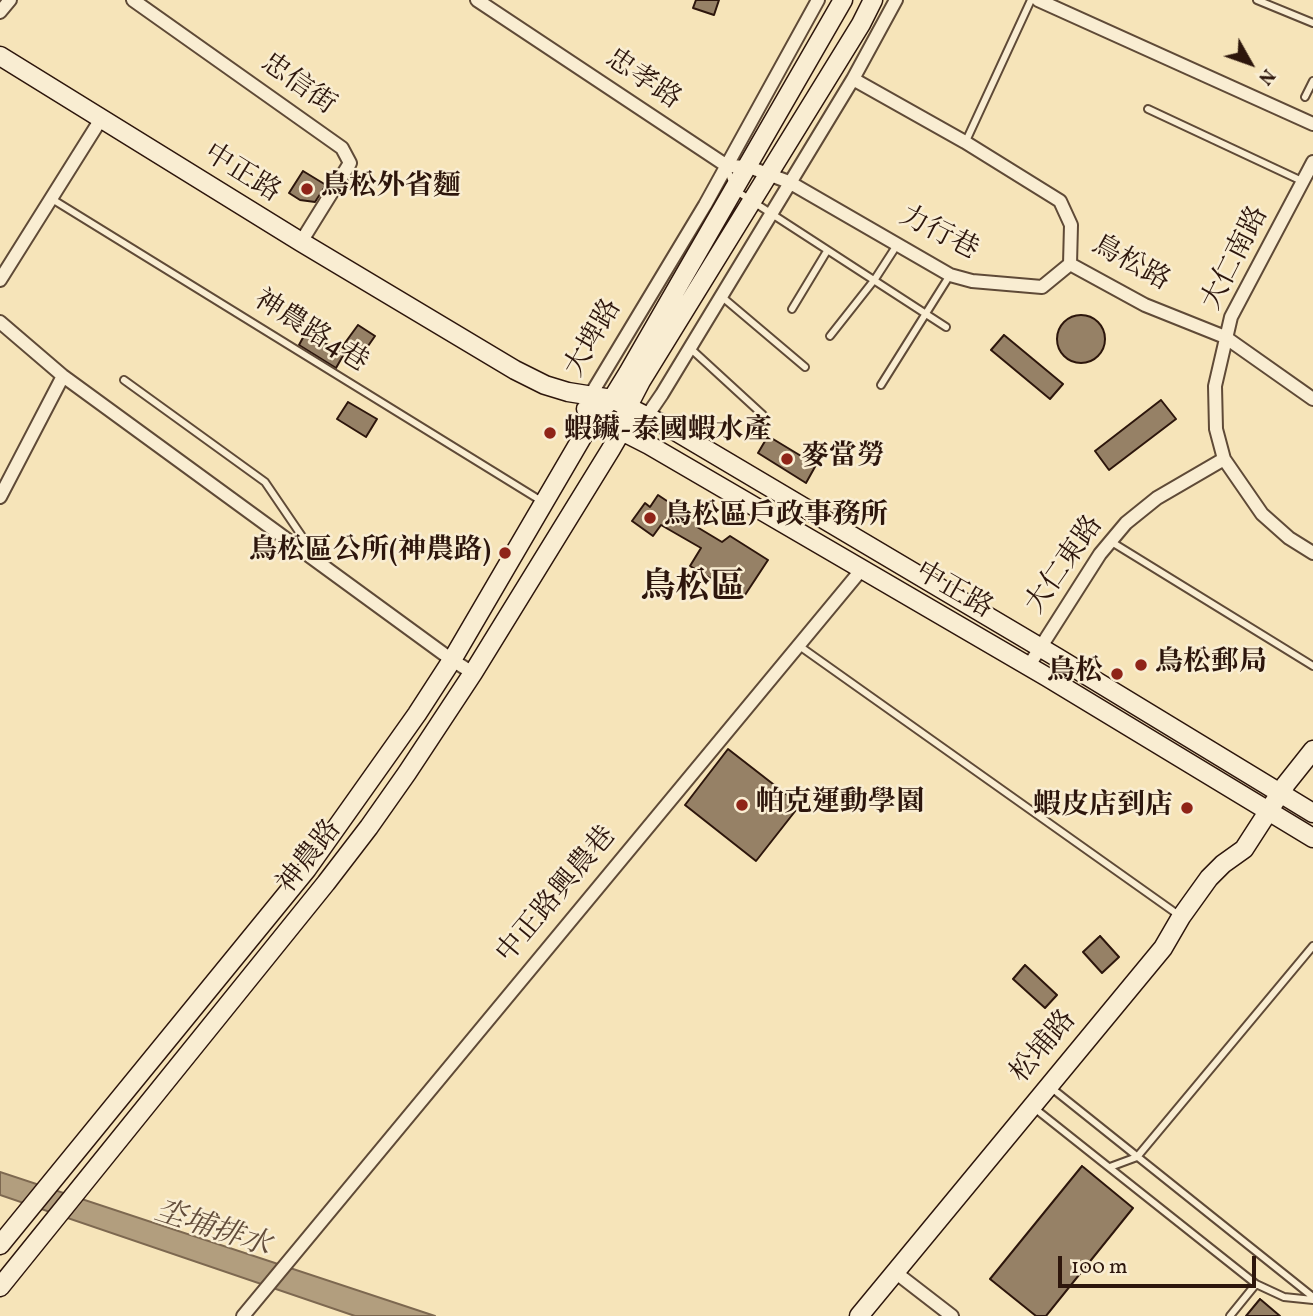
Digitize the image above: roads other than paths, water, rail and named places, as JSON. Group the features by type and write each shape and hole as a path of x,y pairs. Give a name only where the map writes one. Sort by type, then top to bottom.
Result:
{"main road":[{"name":"大埤路","path":"622,430 620,402 735,190 843,0"},
{"name":"大埤路","path":"594,417 620,402 769,173 862,24 873,0"},
{"name":"中正路","path":"0,56 514,370 545,386 620,402 647,416 1313,813"},
{"name":"中正路","path":"568,392 594,417 622,430 862,569 1313,838"},
{"name":"神農路","path":"0,1245 307,869 340,824 452,660 594,417"},
{"name":"神農路","path":"0,1287 369,827 473,673 622,430"},
{"name":"松埔路","path":"859,1316 1163,948 1209,878 1244,849 1280,793 1313,750"},
{"path":"200,1000 219,1016"}],"street":[{"path":"0,12 10,0"},
{"name":"忠信街","path":"133,0 342,148 350,163 301,242"},
{"name":"忠孝路","path":"477,0 727,166"},
{"name":"大埤路","path":"594,417 590,396 727,166 818,0"},
{"path":"622,430 647,416 853,79 896,0"},
{"path":"1038,0 1313,124"},
{"name":"鳥松路","path":"853,79 965,142 1060,201 1071,226 1070,264 1145,305 1225,337 1313,399"},
{"path":"0,280 101,119"},
{"name":"大仁南路","path":"1313,162 1231,317 1215,386 1216,429 1224,459 1262,514 1289,538 1313,554"},
{"path":"727,166 749,167 789,182"},
{"name":"力行巷","path":"789,182 950,275 972,281 1042,287 1070,264"},
{"path":"0,322 63,376 473,673"},
{"path":"0,497 63,376"},
{"name":"大仁東路","path":"1028,667 1100,554 1126,523 1157,498 1224,459"},
{"name":"中正路興農巷","path":"243,1316 862,569"},
{"path":"895,1272 952,1316"}],"lane":[{"path":"965,142 1031,0"},
{"path":"1256,0 1313,23"},
{"path":"1305,97 1313,81"},
{"path":"1148,109 1304,182"},
{"path":"727,166 735,190 946,327"},
{"name":"神農路4巷","path":"52,199 545,503"},
{"path":"830,336 898,243"},
{"path":"792,309 827,251"},
{"path":"881,385 950,275"},
{"path":"721,296 805,367"},
{"path":"690,348 763,415"},
{"path":"124,380 265,482 321,564"},
{"path":"1110,541 1311,665 1313,656"},
{"path":"798,645 1181,917"},
{"path":"1110,1167 1137,1157 1313,946"},
{"path":"1048,1085 1313,1298"},
{"path":"1032,1105 1256,1284 1284,1297 1313,1298"},
{"path":"1230,1316 1256,1284"}],"place":[{"name":"鳥松外省麵","path":"307,189"},
{"name":"蝦鑶-泰國蝦水產","path":"550,433"},
{"name":"麥當勞","path":"787,459"},
{"name":"鳥松區戶政事務所","path":"650,518"},
{"name":"鳥松區公所(神農路)","path":"505,553"},
{"name":"鳥松郵局","path":"1141,665"},
{"name":"鳥松","path":"1117,674"},
{"name":"帕克運動學園","path":"742,805"},
{"name":"蝦皮店到店","path":"1187,808"}],"district":[{"name":"鳥松區","path":"693,591"}],"water label":[{"name":"坔埔排水","path":"212,1231"}]}
